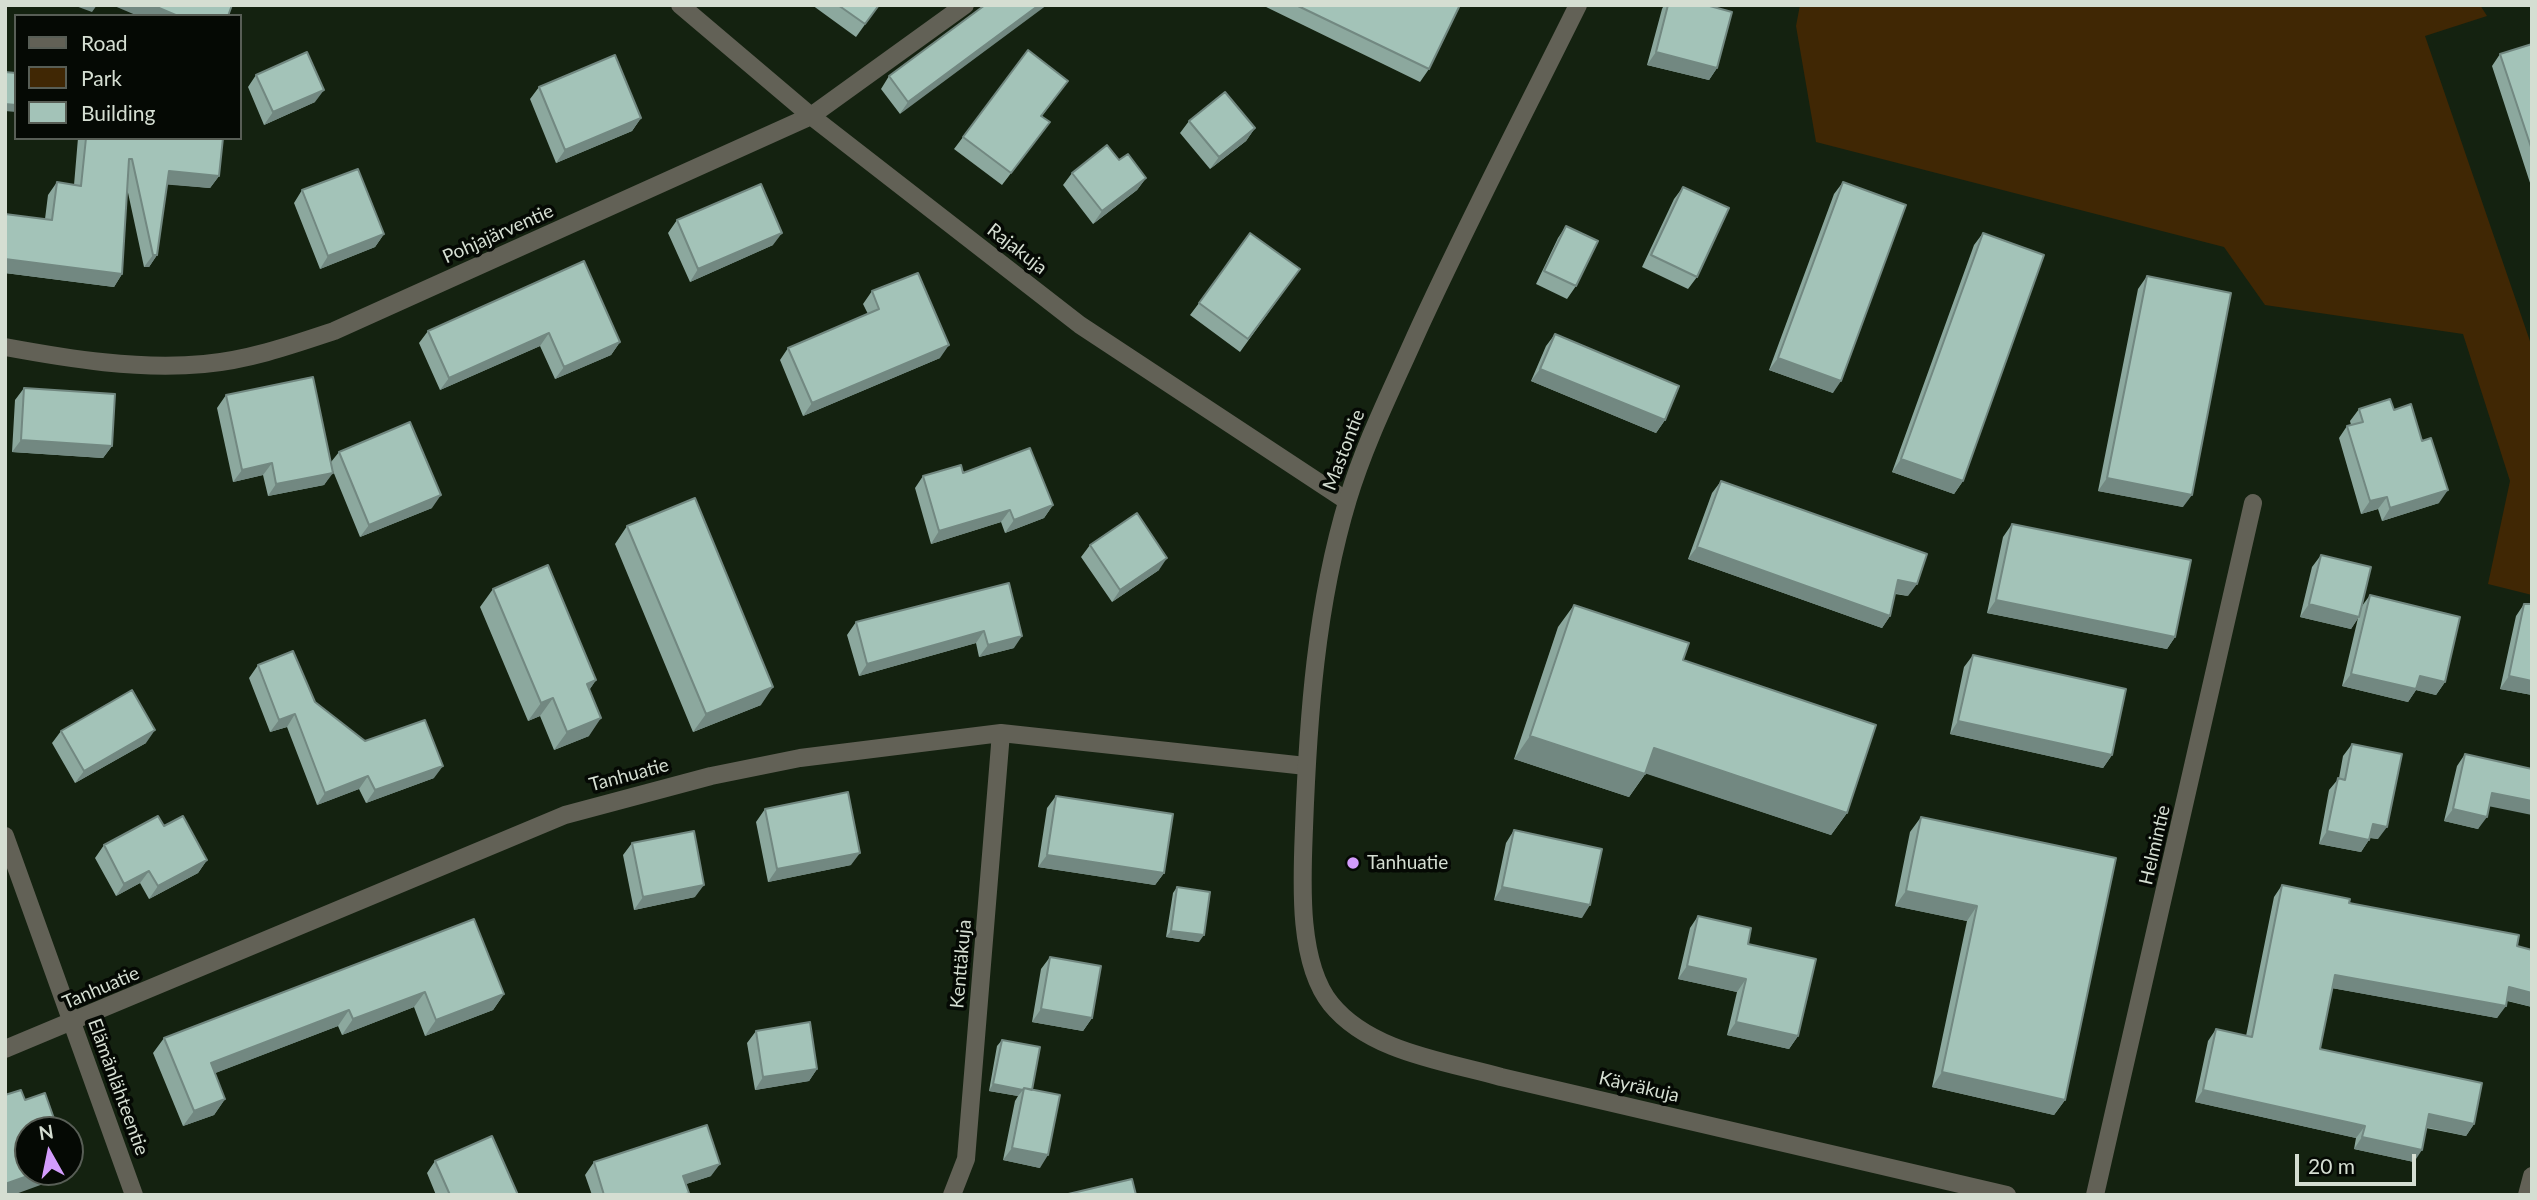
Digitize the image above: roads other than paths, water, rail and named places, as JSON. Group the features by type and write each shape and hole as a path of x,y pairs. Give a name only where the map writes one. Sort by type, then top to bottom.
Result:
{"street":[{"name":"Rajakuja","path":"680,5 811,116 1080,325 1347,501"},
{"name":"Pohjajärventie","path":"5,347 142,366 205,364 291,346 334,331 811,116 965,5"},
{"name":"Mastontie","path":"1309,951 1303,846 1306,766 1315,668 1329,577 1347,501 1371,433 1578,5"},
{"name":"Helmintie","path":"2095,1195 2253,503"},
{"name":"Tanhuatie","path":"5,1049 565,815 657,789 800,758 1001,733 1306,766"},
{"name":"Kenttäkuja","path":"951,1195 966,1159 1001,733"},
{"name":"Elämänlähteentie","path":"5,836 134,1195"},
{"name":"Käyräkuja","path":"1309,951 1318,984 1329,1001 1343,1017 1382,1041 1501,1077 2007,1195"},
{"path":"2527,1195 2532,1176"}],"place":[{"name":"Tanhuatie","path":"1353,863"}]}
